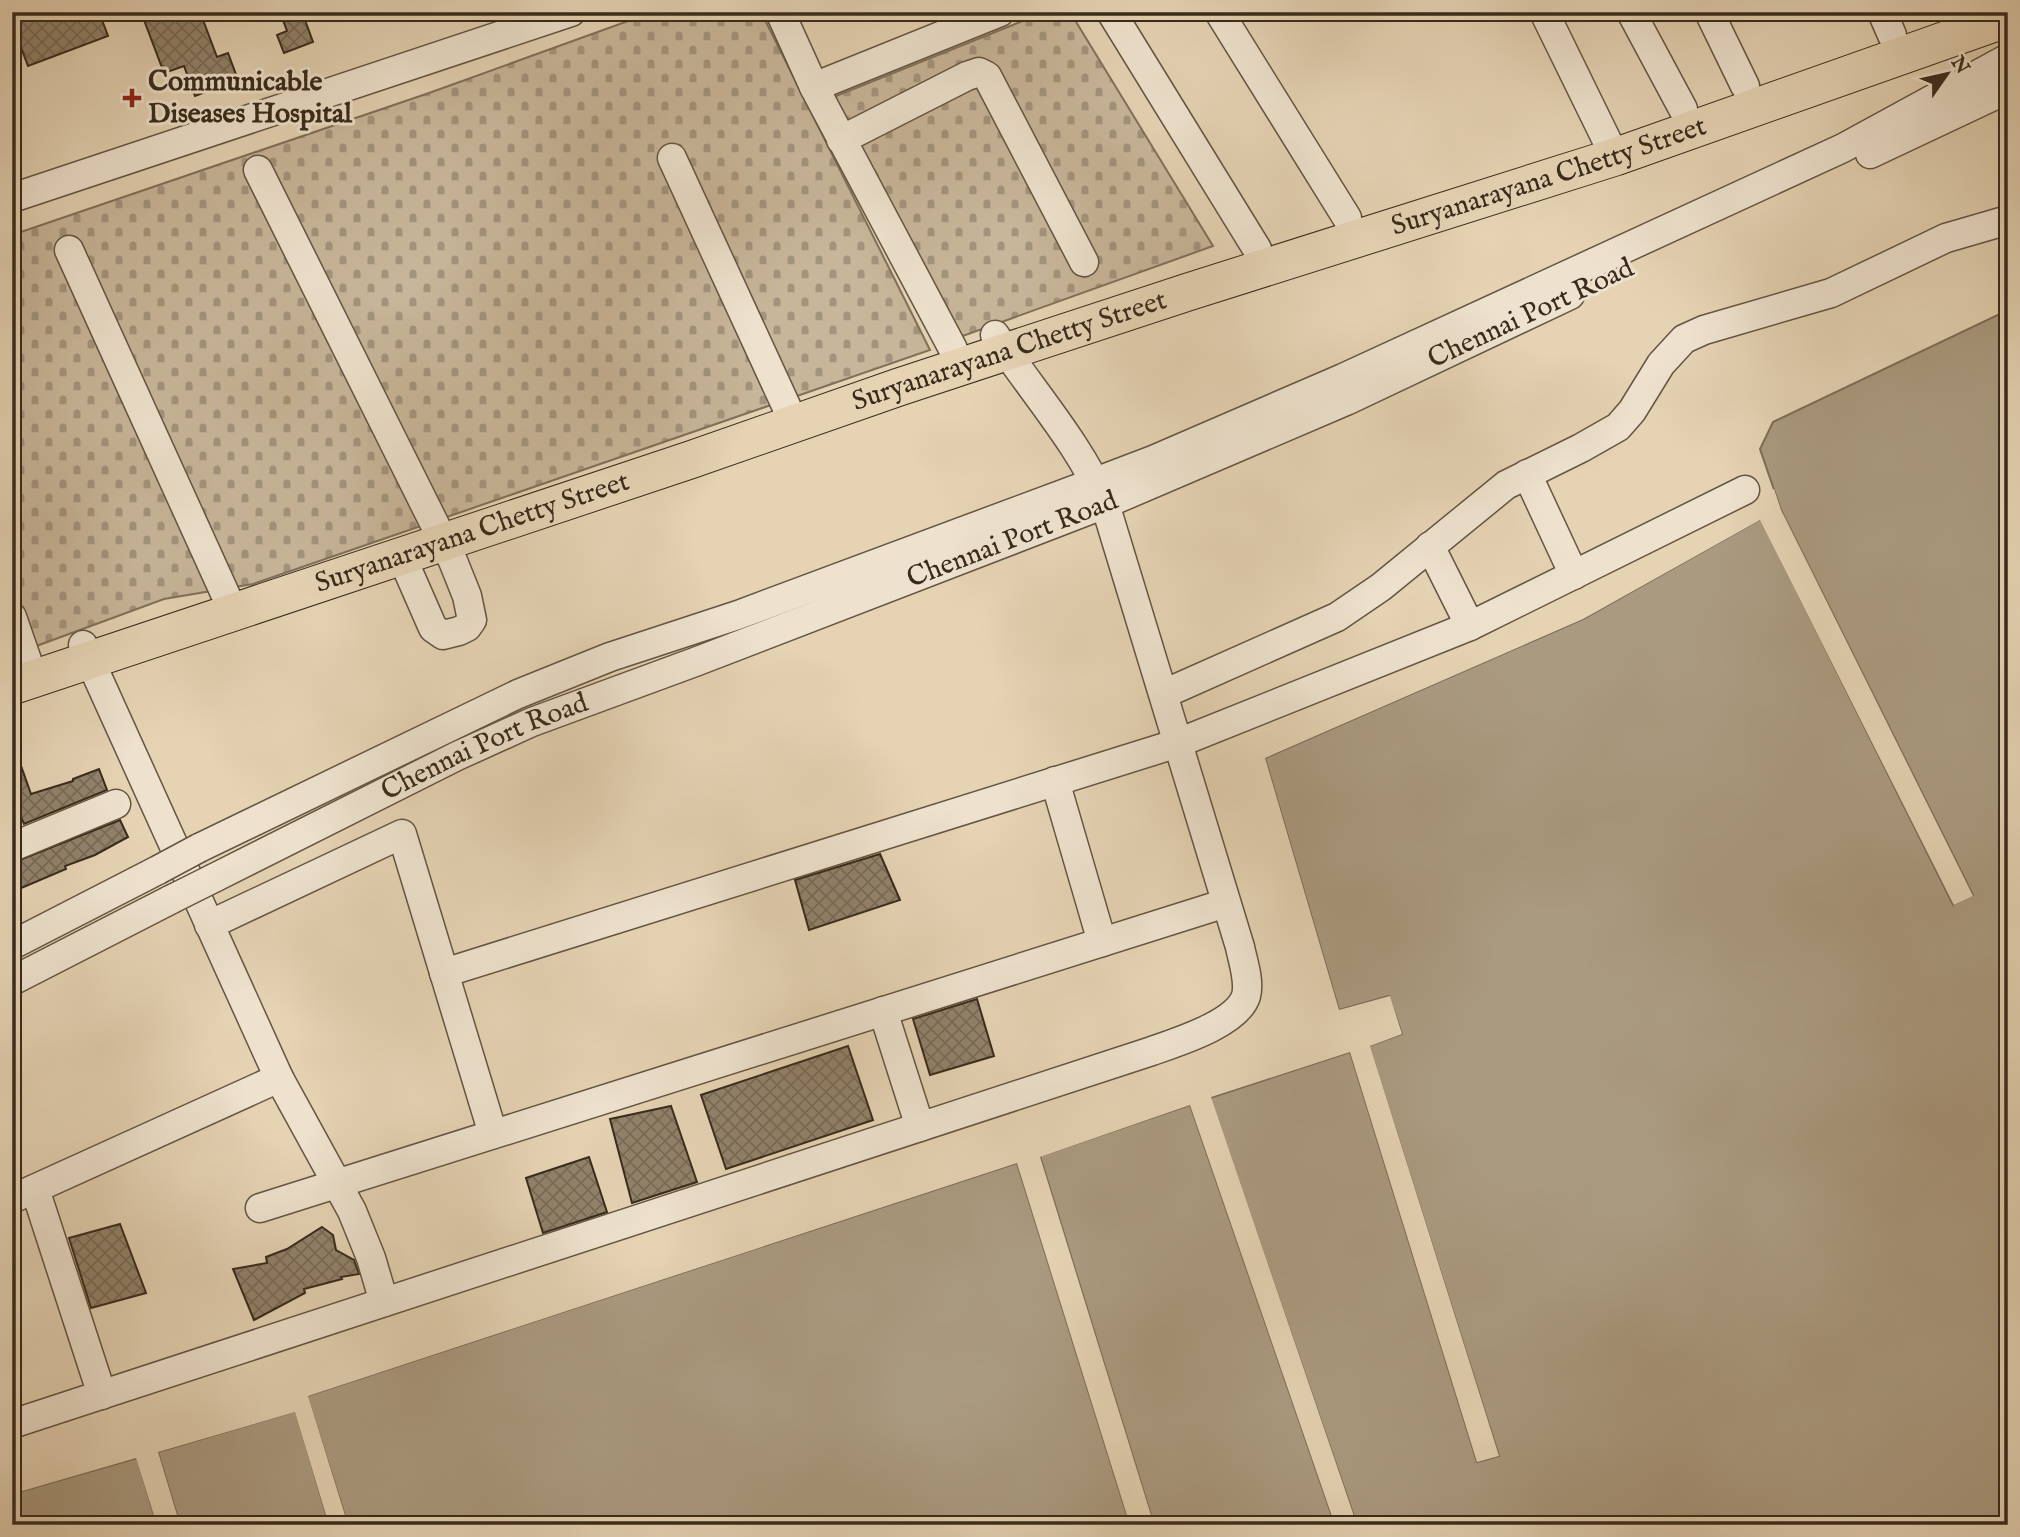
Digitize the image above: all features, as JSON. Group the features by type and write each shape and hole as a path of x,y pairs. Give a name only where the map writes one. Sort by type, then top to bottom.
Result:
{"main road":[{"name":"Suryanarayana Chetty Street","path":"86,653 227,598 440,534 984,347 1347,218 1467,183 1611,146 1683,109 1745,86 1887,23 1950,12"},
{"name":"Suryanarayana Chetty Street","path":"18,673 401,555 440,534 584,476 984,347 1188,292 1611,146 2008,19"}],"street":[{"path":"12,198 535,18 571,12"},
{"path":"12,1424 1152,1051 1196,1034 1232,1015 1241,1006 1246,995 1247,982 1240,947 1178,743 1095,491 984,347 841,140 780,12"},
{"path":"1111,12 1257,249"},
{"path":"1219,12 1347,218"},
{"path":"1544,12 1611,146"},
{"path":"1631,12 1683,109"},
{"path":"1709,12 1745,86"},
{"path":"814,87 984,15"},
{"name":"Chennai Port Road","path":"12,981 457,756 532,722 695,662 1095,491 1153,460 1343,378 1830,154 2008,58"},
{"path":"841,140 967,76 979,72 987,76 1084,262"},
{"name":"Chennai Port Road","path":"12,945 199,848 518,694 610,657 1095,491 1346,401 2008,89"},
{"path":"672,158 788,410"},
{"path":"258,170 461,579 471,610 472,620 467,626 443,635 433,628 401,555"},
{"path":"1175,689 1336,617 1381,587 1506,485 1618,427 1632,411 1661,364 1684,339 1704,330 1831,293 1946,239 2008,220"},
{"path":"69,250 227,598"},
{"path":"1527,474 1574,575"},
{"path":"444,973 1178,743 1470,626 1745,490"},
{"path":"1430,546 1470,626"},
{"path":"12,617 18,673"},
{"path":"86,653 279,1078 361,1230 384,1302"},
{"path":"1055,781 1102,943"},
{"path":"13,844 116,804"},
{"path":"209,925 402,834 493,1134"},
{"path":"260,1208 1226,903"},
{"path":"883,1011 920,1127"},
{"path":"102,1395 23,1194 279,1078"}],"green space":[{"path":"653,12 761,12 930,350 253,584 164,599 12,655 12,235 429,93"},
{"path":"1045,12 1070,12 1213,246 957,338 831,98"}],"shaded area":[{"path":"2008,310 2008,1525 1357,1525 1210,1098 1350,1052 1477,1462 1499,1456 1369,1046 1402,1034 1389,996 1339,1010 1265,758 1583,619 1761,519 1953,905 1973,895 1781,510 1760,449 1773,422"},
{"path":"1190,1105 1335,1525 1154,1525 1040,1156"},
{"path":"1017,1163 1130,1525 348,1525 307,1396"},
{"path":"296,1411 329,1525 180,1525 158,1452"},
{"path":"137,1458 157,1525 12,1525 12,1494"}],"pier":[{"path":"1774,489 1781,510 1973,896 1954,905 1760,520 1583,619 1265,758 1339,1010 1390,996 1402,1034 1370,1046 1499,1456 1477,1462 1350,1052 1211,1097 1357,1525 1353,1525 1207,1099 1208,1095 1349,1048 1353,1049 1480,1458 1495,1453 1366,1047 1368,1043 1397,1032 1388,1000 1340,1014 1336,1012 1261,757 1581,616 1761,516 1955,901 1969,894 1777,511 1771,490"},
{"path":"1191,1102 1194,1104 1338,1525 1335,1525 1190,1105 1040,1157 1154,1525 1150,1525 1037,1156 1039,1153"},
{"path":"1017,1159 1021,1162 1134,1525 1130,1525 1017,1163 308,1396 348,1525 344,1525 304,1398 306,1393"},
{"path":"295,1408 299,1411 333,1525 329,1525 295,1412 158,1452 180,1525 176,1525 155,1449"},
{"path":"137,1454 160,1525 157,1525 136,1458 12,1494 12,1491"}],"building":[{"path":"12,12 99,12 108,36 28,66 12,24"},
{"path":"141,12 200,12 217,57 228,53 238,80 195,96 184,66 164,73"},
{"path":"280,12 302,12 313,42 284,53 277,35 287,31"},
{"path":"14,746 31,794 73,781 99,769 107,790 24,824 12,794"},
{"path":"120,820 128,837 95,855 65,866 66,869 12,892 12,863"},
{"path":"880,854 900,900 809,930 795,880"},
{"path":"977,999 994,1056 930,1075 913,1019"},
{"path":"848,1046 873,1120 726,1169 701,1095"},
{"path":"671,1106 697,1182 632,1203 610,1119"},
{"path":"589,1157 607,1212 543,1233 526,1178"},
{"path":"120,1224 146,1293 91,1308 69,1238"},
{"path":"322,1227 333,1235 336,1250 354,1260 359,1274 304,1289 305,1293 254,1320 233,1269 267,1263 266,1257 287,1249"}],"place":[{"name":"Communicable Diseases Hospital","path":"132,98"}]}
